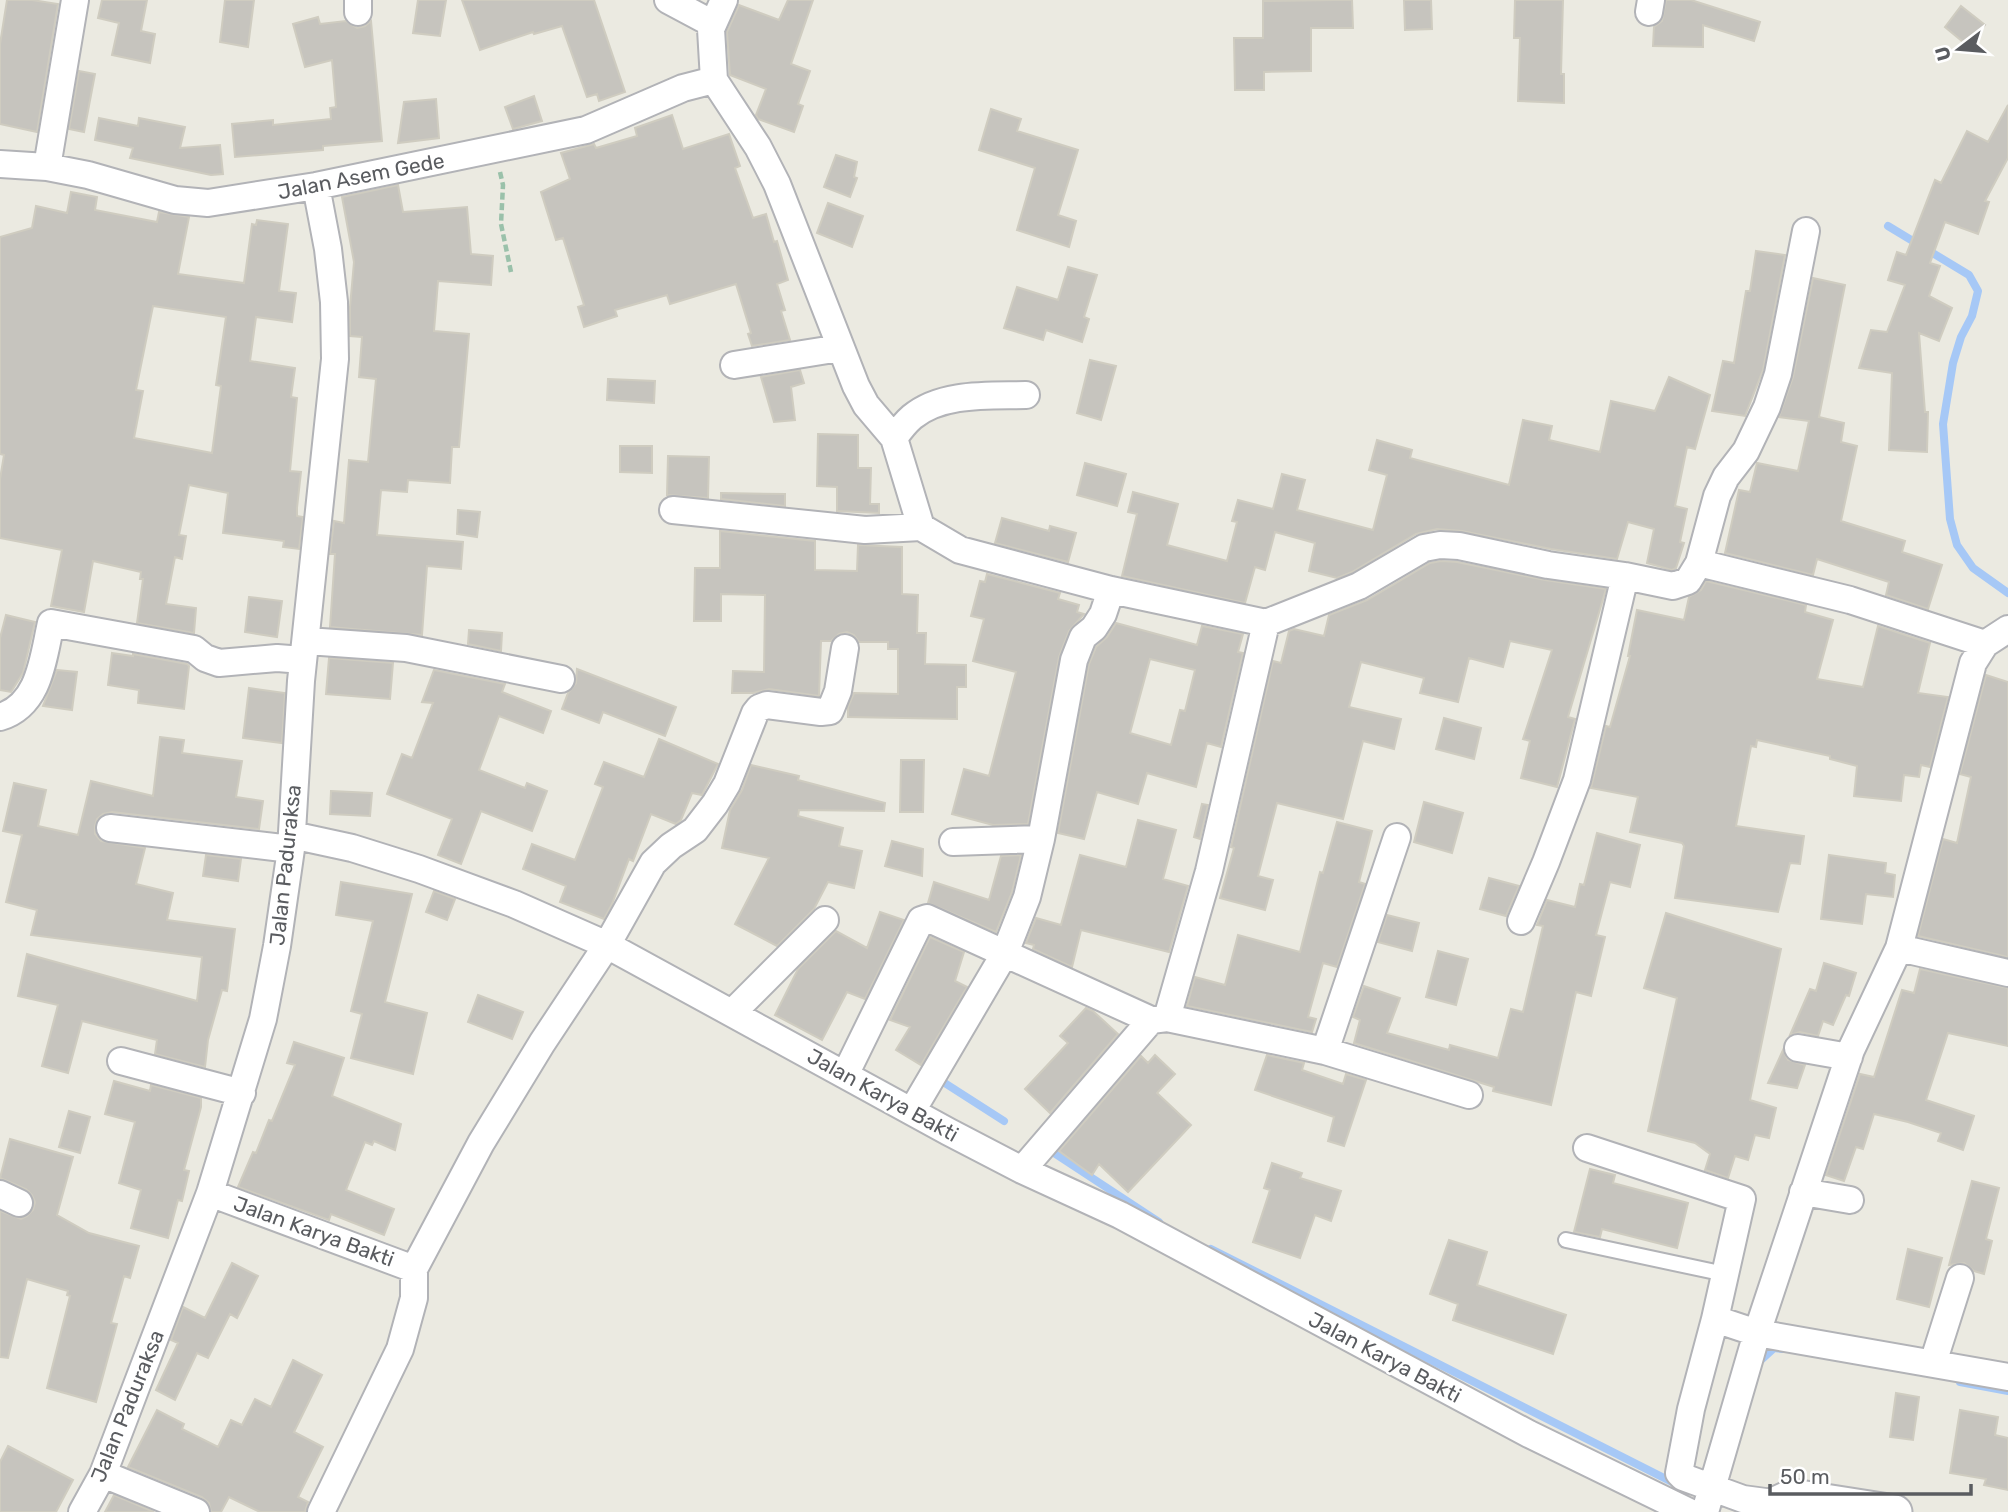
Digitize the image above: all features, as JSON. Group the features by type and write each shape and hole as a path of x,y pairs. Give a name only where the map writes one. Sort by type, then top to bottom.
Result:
{"street":[{"path":"47,167 75,0"},
{"path":"668,0 713,24"},
{"path":"724,0 711,29 714,80 758,147 778,184 840,348 866,405 894,438 920,527"},
{"name":"Jalan Asem Gede","path":"0,164 47,167 88,175 175,200 208,203 316,187 586,130 683,88 714,80"},
{"name":"Jalan Paduraksa","path":"82,1512 103,1474 210,1192 263,1019 292,842 305,650 335,359 334,302 328,249 316,187"},
{"path":"673,510 865,530 920,527 960,550 1111,590 1266,623 1359,586 1424,548 1440,545 1679,585 1688,581 1699,562 1717,496 1726,477 1746,451 1767,407 1778,374 1805,231"},
{"path":"734,365 840,348"},
{"path":"894,438 912,417 924,409 942,403 963,398 1026,395"},
{"path":"1699,562 1850,600 1985,644"},
{"path":"1521,921 1577,780 1625,576"},
{"path":"912,1111 1005,953 1027,897 1041,839 1074,660 1083,637 1104,614 1111,590"},
{"path":"0,717 26,703 37,680 51,623 194,649 205,658 219,663 277,658 305,650 406,648 561,679"},
{"path":"1022,1170 1159,1019 1209,871 1266,623"},
{"path":"1708,1500 1757,1332 1849,1057 1899,948 1973,663 1985,644 2008,629"},
{"path":"110,828 352,848 514,904 607,945 653,863 671,846 695,830 715,804 727,784 748,727 759,708 767,705 830,711 838,691 845,648"},
{"path":"1325,1051 1397,837"},
{"path":"953,842 1041,839"},
{"path":"845,1075 922,920 934,919 1005,953 1159,1019 1325,1051 1469,1095"},
{"path":"732,1013 825,920"},
{"name":"Jalan Karya Bakti","path":"210,1192 415,1269 481,1143 542,1043 607,945 1022,1170 1120,1215 1530,1434 1689,1512"},
{"path":"1899,948 2008,973"},
{"path":"1798,1048 1849,1057"},
{"path":"121,1061 242,1093"},
{"path":"1587,1148 1742,1199 1715,1320 1691,1409 1678,1470 1680,1475 1708,1500 1743,1499 1765,1508 1799,1497 1895,1512"},
{"path":"1803,1192 1850,1200"},
{"path":"321,1512 400,1349 414,1298 415,1269"},
{"path":"1933,1363 1960,1278"},
{"path":"1715,1320 1757,1332 2008,1377"},
{"path":"103,1474 196,1512"}],"lane":[{"path":"1566,1240 1725,1274"}],"path":[{"path":"496,150 503,185 501,224 511,272"}],"building":[{"path":"7,0 58,4 37,132 0,124 0,44"},
{"path":"102,0 147,0 141,31 155,34 150,63 112,55 119,23 98,18"},
{"path":"225,0 254,0 248,47 220,42"},
{"path":"418,0 446,0 440,36 413,33"},
{"path":"462,0 594,0 625,92 599,101 597,94 587,97 562,26 534,34 533,32 480,50"},
{"path":"788,0 813,0 791,64 810,71 798,104 803,106 794,132 758,119 756,115 766,89 730,75 727,32 739,5 779,20"},
{"path":"1352,0 1353,28 1311,28 1311,71 1264,72 1264,90 1235,90 1234,38 1263,38 1263,1"},
{"path":"1404,0 1431,0 1432,29 1405,30"},
{"path":"1515,0 1563,0 1561,74 1564,74 1564,103 1518,101 1520,38 1514,38"},
{"path":"1666,0 1691,0 1760,22 1754,41 1703,25 1703,47 1653,46 1654,27 1662,21"},
{"path":"1961,6 1985,25 1968,46 1945,27"},
{"path":"318,17 320,24 346,21 357,28 371,21 382,141 323,146 323,150 235,157 232,124 273,120 273,125 331,119 330,108 336,107 332,60 305,67 293,24"},
{"path":"79,71 95,74 84,132 69,129"},
{"path":"534,96 542,121 513,129 505,107"},
{"path":"436,99 439,138 398,143 404,102"},
{"path":"2008,105 2008,158 1985,201 1989,202 1978,234 1945,222 1930,263 1940,266 1929,296 1952,308 1939,341 1919,333 1925,412 1928,412 1927,452 1889,450 1892,373 1859,368 1871,330 1887,332 1905,285 1888,280 1897,252 1906,255 1935,180 1941,183 1967,131 1988,142"},
{"path":"991,109 1021,119 1017,131 1078,150 1058,215 1076,221 1069,247 1017,230 1035,168 979,150"},
{"path":"672,115 683,149 729,134 740,166 735,168 753,218 766,214 774,242 777,241 788,280 777,284 785,310 781,311 790,340 752,346 748,334 751,333 736,284 670,304 667,295 615,310 617,316 584,327 578,307 584,305 563,238 556,240 541,192 570,179 561,153 594,144 596,148 637,136 635,128"},
{"path":"99,118 138,126 139,118 185,127 180,148 220,145 223,174 211,175 130,158 133,148 95,140"},
{"path":"836,155 857,162 854,177 857,178 850,197 824,187"},
{"path":"398,185 403,212 467,207 471,254 493,256 491,285 438,281 434,331 469,334 459,447 452,447 450,483 408,480 407,492 381,490 377,535 463,542 461,569 427,566 422,635 330,627 335,554 330,554 334,521 344,523 349,460 368,462 376,379 359,377 362,337 350,336 354,262 342,197"},
{"path":"71,192 97,197 95,210 157,222 159,212 189,217 178,274 244,283 252,224 256,225 257,220 288,224 279,291 296,293 292,322 256,317 250,361 295,368 291,397 297,398 290,471 301,472 297,516 303,517 299,549 283,547 284,541 223,533 228,493 189,485 179,535 186,536 182,559 175,557 166,604 196,608 194,633 137,623 143,579 140,579 141,572 93,561 84,612 51,606 62,550 0,538 0,479 4,455 0,454 0,237 32,228 36,206 67,213","holes":["153,306 226,317 216,385 221,386 212,453 134,438 143,391 136,390"]},
{"path":"828,203 863,216 852,247 817,233"},
{"path":"1756,251 1785,255 1763,370 1745,416 1712,411 1723,361 1734,363 1746,291 1750,291"},
{"path":"1068,267 1097,275 1084,317 1089,319 1082,342 1046,330 1043,340 1004,328 1017,287 1058,300"},
{"path":"1813,278 1845,285 1819,417 1844,423 1841,442 1857,446 1841,521 1905,541 1902,552 1942,565 1928,609 1886,595 1889,582 1817,559 1813,575 1725,553 1739,490 1750,492 1757,463 1798,471 1809,421 1779,417 1793,377"},
{"path":"1090,360 1116,366 1101,420 1077,413"},
{"path":"800,370 804,383 791,387 795,420 774,422 761,377"},
{"path":"1669,377 1710,395 1695,449 1687,447 1675,506 1687,509 1680,542 1684,543 1676,568 1672,570 1647,563 1654,529 1628,522 1617,559 1462,531 1437,529 1416,534 1337,578 1309,571 1315,543 1275,532 1265,570 1255,567 1245,603 1122,576 1137,514 1128,512 1133,492 1178,504 1167,545 1227,561 1237,522 1232,521 1238,500 1273,509 1282,474 1305,480 1297,510 1373,530 1387,475 1369,470 1377,440 1412,450 1410,458 1509,485 1523,420 1552,426 1549,440 1600,452 1611,401 1655,411"},
{"path":"608,379 655,381 654,403 607,400"},
{"path":"818,434 858,435 858,468 871,468 870,504 879,504 879,513 837,511 837,487 817,486"},
{"path":"620,446 652,446 652,473 620,472"},
{"path":"668,456 709,457 708,498 667,495"},
{"path":"1085,463 1126,474 1117,506 1077,495"},
{"path":"721,493 785,494 785,506 721,499"},
{"path":"458,510 480,512 477,537 457,534"},
{"path":"1002,518 1049,531 1050,526 1076,533 1068,562 995,543"},
{"path":"720,531 815,541 815,570 857,571 858,545 902,547 902,594 918,595 917,633 926,633 925,664 966,665 966,687 957,687 957,719 848,717 848,707 854,693 898,694 898,649 888,649 888,642 859,642 854,635 847,632 839,634 831,641 821,641 819,696 769,689 753,693 732,693 733,671 764,672 765,595 721,594 721,621 694,621 695,568 720,568"},
{"path":"1441,561 1606,589 1568,717 1575,719 1557,787 1521,778 1530,741 1523,739 1552,650 1510,641 1503,667 1469,658 1458,702 1420,693 1424,678 1361,662 1349,707 1401,719 1394,749 1363,741 1343,819 1277,803 1258,876 1273,880 1265,910 1220,898 1234,848 1231,847 1273,661 1281,663 1289,631 1294,629 1324,636 1329,615 1367,600 1430,563"},
{"path":"987,574 1060,593 1058,599 1079,605 1077,612 1084,614 1069,631 1059,657 1028,824 993,825 952,814 964,769 989,776 1016,672 973,661 984,619 971,616 980,581 985,582"},
{"path":"1706,581 1806,605 1805,612 1833,620 1817,679 1863,687 1878,626 1930,643 1918,693 1948,697 1930,767 1921,765 1919,777 1904,775 1901,801 1854,796 1857,766 1830,759 1830,756 1757,740 1756,747 1751,746 1736,826 1804,836 1800,864 1790,863 1778,912 1675,898 1684,846 1682,843 1630,832 1638,797 1591,788 1606,726 1610,727 1630,656 1637,610 1684,620 1689,597 1701,590"},
{"path":"249,597 282,601 277,637 245,632"},
{"path":"6,615 35,622 23,673 11,692 0,690 0,638"},
{"path":"1116,623 1197,645 1202,626 1243,634 1238,652 1243,653 1221,747 1207,743 1196,787 1147,773 1138,804 1097,792 1084,839 1058,833 1089,664 1096,647","holes":["1150,659 1195,670 1185,711 1180,710 1171,745 1130,733"]},
{"path":"469,630 502,633 501,651 468,644"},
{"path":"112,653 187,664 189,666 184,709 138,703 139,690 108,685"},
{"path":"329,658 393,663 390,699 326,694"},
{"path":"577,669 676,707 665,736 603,712 599,723 562,709 568,693 576,683"},
{"path":"57,670 77,672 72,710 43,706"},
{"path":"434,670 505,684 502,692 551,711 543,733 499,716 479,770 525,788 527,783 547,791 532,831 481,811 461,864 438,855 452,819 387,794 402,754 412,758 433,703 422,702"},
{"path":"1986,675 2008,682 2008,957 1918,936 1943,839 1957,843 1971,777 1960,774"},
{"path":"249,688 285,693 282,743 243,738"},
{"path":"1444,718 1481,728 1474,759 1436,749"},
{"path":"160,737 184,740 182,753 242,761 236,797 263,801 259,829 112,812 103,814 97,819 95,826 95,834 101,841 145,848 136,884 173,893 167,920 235,929 227,991 222,990 208,1040 205,1067 155,1054 157,1040 82,1021 68,1073 42,1066 58,1005 18,996 27,954 197,1001 202,957 31,935 37,910 6,902 22,835 3,831 14,783 46,790 38,826 78,835 91,781 153,796"},
{"path":"659,739 718,764 702,795 692,793 681,820 676,824 651,814 633,861 629,859 604,919 560,902 566,886 523,869 532,844 575,860 603,787 595,784 604,762 644,777"},
{"path":"901,760 924,760 923,812 900,812"},
{"path":"751,765 799,776 798,780 885,803 884,811 799,810 798,816 843,828 839,846 862,851 854,888 828,882 814,909 777,946 735,924 769,858 722,848 730,810 742,790"},
{"path":"331,791 372,793 370,816 330,814"},
{"path":"1424,802 1463,813 1452,853 1414,842"},
{"path":"1202,804 1208,805 1200,839 1194,837"},
{"path":"1138,820 1176,830 1163,879 1188,886 1169,952 1081,930 1072,967 1026,943 1036,918 1061,925 1080,855 1126,867"},
{"path":"1337,822 1372,831 1359,882 1365,884 1337,967 1323,963 1308,1017 1316,1019 1312,1032 1187,1006 1195,977 1225,985 1238,935 1300,952 1320,872 1323,873"},
{"path":"1597,833 1640,845 1630,887 1610,882 1596,935 1605,937 1591,996 1576,992 1551,1105 1493,1091 1494,1087 1354,1043 1360,1020 1353,1017 1364,986 1400,998 1387,1033 1449,1050 1450,1045 1498,1058 1511,1009 1523,1012 1543,926 1537,925 1547,900 1575,907 1580,884 1584,885"},
{"path":"892,841 923,849 922,876 885,866"},
{"path":"206,855 241,859 238,881 203,876"},
{"path":"1021,855 1012,892 996,932 928,903 934,882 989,900 1001,856"},
{"path":"1829,855 1886,863 1885,873 1895,875 1893,897 1866,894 1862,924 1821,919"},
{"path":"1489,878 1519,886 1506,916 1480,909"},
{"path":"341,882 412,894 385,1002 427,1013 413,1074 351,1058 362,1014 351,1011 373,921 336,915"},
{"path":"434,891 455,899 447,920 426,912"},
{"path":"880,912 904,920 865,999 847,992 822,1040 775,1015 798,969 836,931 867,948"},
{"path":"1666,913 1781,949 1750,1100 1776,1108 1769,1138 1755,1135 1748,1160 1735,1156 1728,1178 1705,1170 1710,1154 1695,1143 1648,1131 1677,998 1644,988"},
{"path":"1387,915 1419,923 1412,951 1378,942"},
{"path":"930,937 964,952 955,981 967,987 921,1065 896,1050 910,1027 890,1020"},
{"path":"1438,951 1468,959 1456,1005 1426,997"},
{"path":"1824,963 1856,973 1849,996 1846,995 1833,1025 1823,1021 1818,1036 1800,1032 1790,1035 1810,989 1816,991"},
{"path":"1920,969 2008,988 2008,1046 1948,1033 1926,1100 1974,1116 1963,1150 1938,1141 1941,1133 1874,1114 1863,1149 1856,1147 1844,1181 1826,1175 1860,1074 1874,1077 1902,990 1914,993"},
{"path":"478,995 523,1012 512,1039 468,1022"},
{"path":"1086,1008 1118,1034 1050,1113 1025,1089 1068,1043 1060,1036"},
{"path":"294,1042 344,1058 332,1096 401,1124 395,1150 374,1141 372,1145 365,1142 346,1190 394,1209 384,1235 331,1214 329,1220 238,1187 269,1120 272,1121 295,1065 287,1063"},
{"path":"1783,1050 1788,1060 1805,1065 1797,1088 1768,1083"},
{"path":"1155,1055 1175,1074 1157,1093 1191,1125 1128,1192 1099,1164 1092,1175 1059,1151 1141,1056 1148,1063"},
{"path":"1267,1055 1304,1063 1302,1070 1343,1084 1346,1074 1366,1080 1344,1146 1328,1141 1334,1117 1255,1090"},
{"path":"114,1081 150,1091 151,1085 201,1098 184,1170 189,1171 182,1201 178,1200 168,1238 131,1228 141,1190 119,1183 135,1122 105,1114"},
{"path":"69,1111 90,1117 80,1153 59,1147"},
{"path":"10,1139 73,1157 57,1215 89,1233 139,1246 130,1278 124,1276 111,1323 117,1324 96,1402 47,1388 70,1296 67,1295 68,1291 27,1279 8,1358 0,1357 0,1211 21,1219 33,1210 35,1202 26,1189 0,1178"},
{"path":"1272,1163 1302,1173 1300,1178 1341,1191 1331,1221 1315,1215 1300,1258 1253,1242 1270,1190 1264,1188"},
{"path":"1590,1169 1615,1175 1613,1183 1688,1203 1677,1248 1602,1229 1600,1237 1574,1232"},
{"path":"1972,1181 1999,1188 1986,1239 1992,1241 1984,1274 1974,1271 1964,1263 1949,1265"},
{"path":"1449,1240 1487,1252 1477,1285 1566,1315 1553,1354 1453,1320 1458,1304 1430,1294"},
{"path":"1908,1249 1942,1258 1929,1307 1897,1299"},
{"path":"232,1263 258,1276 237,1318 230,1314 208,1358 197,1353 175,1400 156,1390 178,1343 171,1340 183,1307 205,1318"},
{"path":"293,1360 322,1375 294,1432 323,1447 298,1497 308,1502 305,1512 260,1512 229,1497 221,1512 211,1512 209,1503 202,1497 128,1467 157,1410 184,1424 182,1429 218,1447 231,1420 242,1425 255,1399 271,1407"},
{"path":"1896,1393 1919,1397 1913,1440 1890,1437"},
{"path":"1960,1410 1998,1417 1995,1435 2008,1438 2008,1490 1984,1485 1986,1479 1950,1473"},
{"path":"8,1446 73,1480 56,1512 0,1512 0,1462"},
{"path":"114,1495 154,1512 105,1512"}],"waterway":[{"path":"1888,226 1969,275 1978,291 1972,316 1961,337 1953,363 1943,424 1950,519 1957,545 1973,568 2008,593"},
{"path":"940,1080 1004,1121"},
{"path":"1054,1153 1159,1222"},
{"path":"1211,1249 1678,1485"},
{"path":"1762,1359 1774,1348 1782,1349"},
{"path":"1960,1382 2008,1391"}]}
